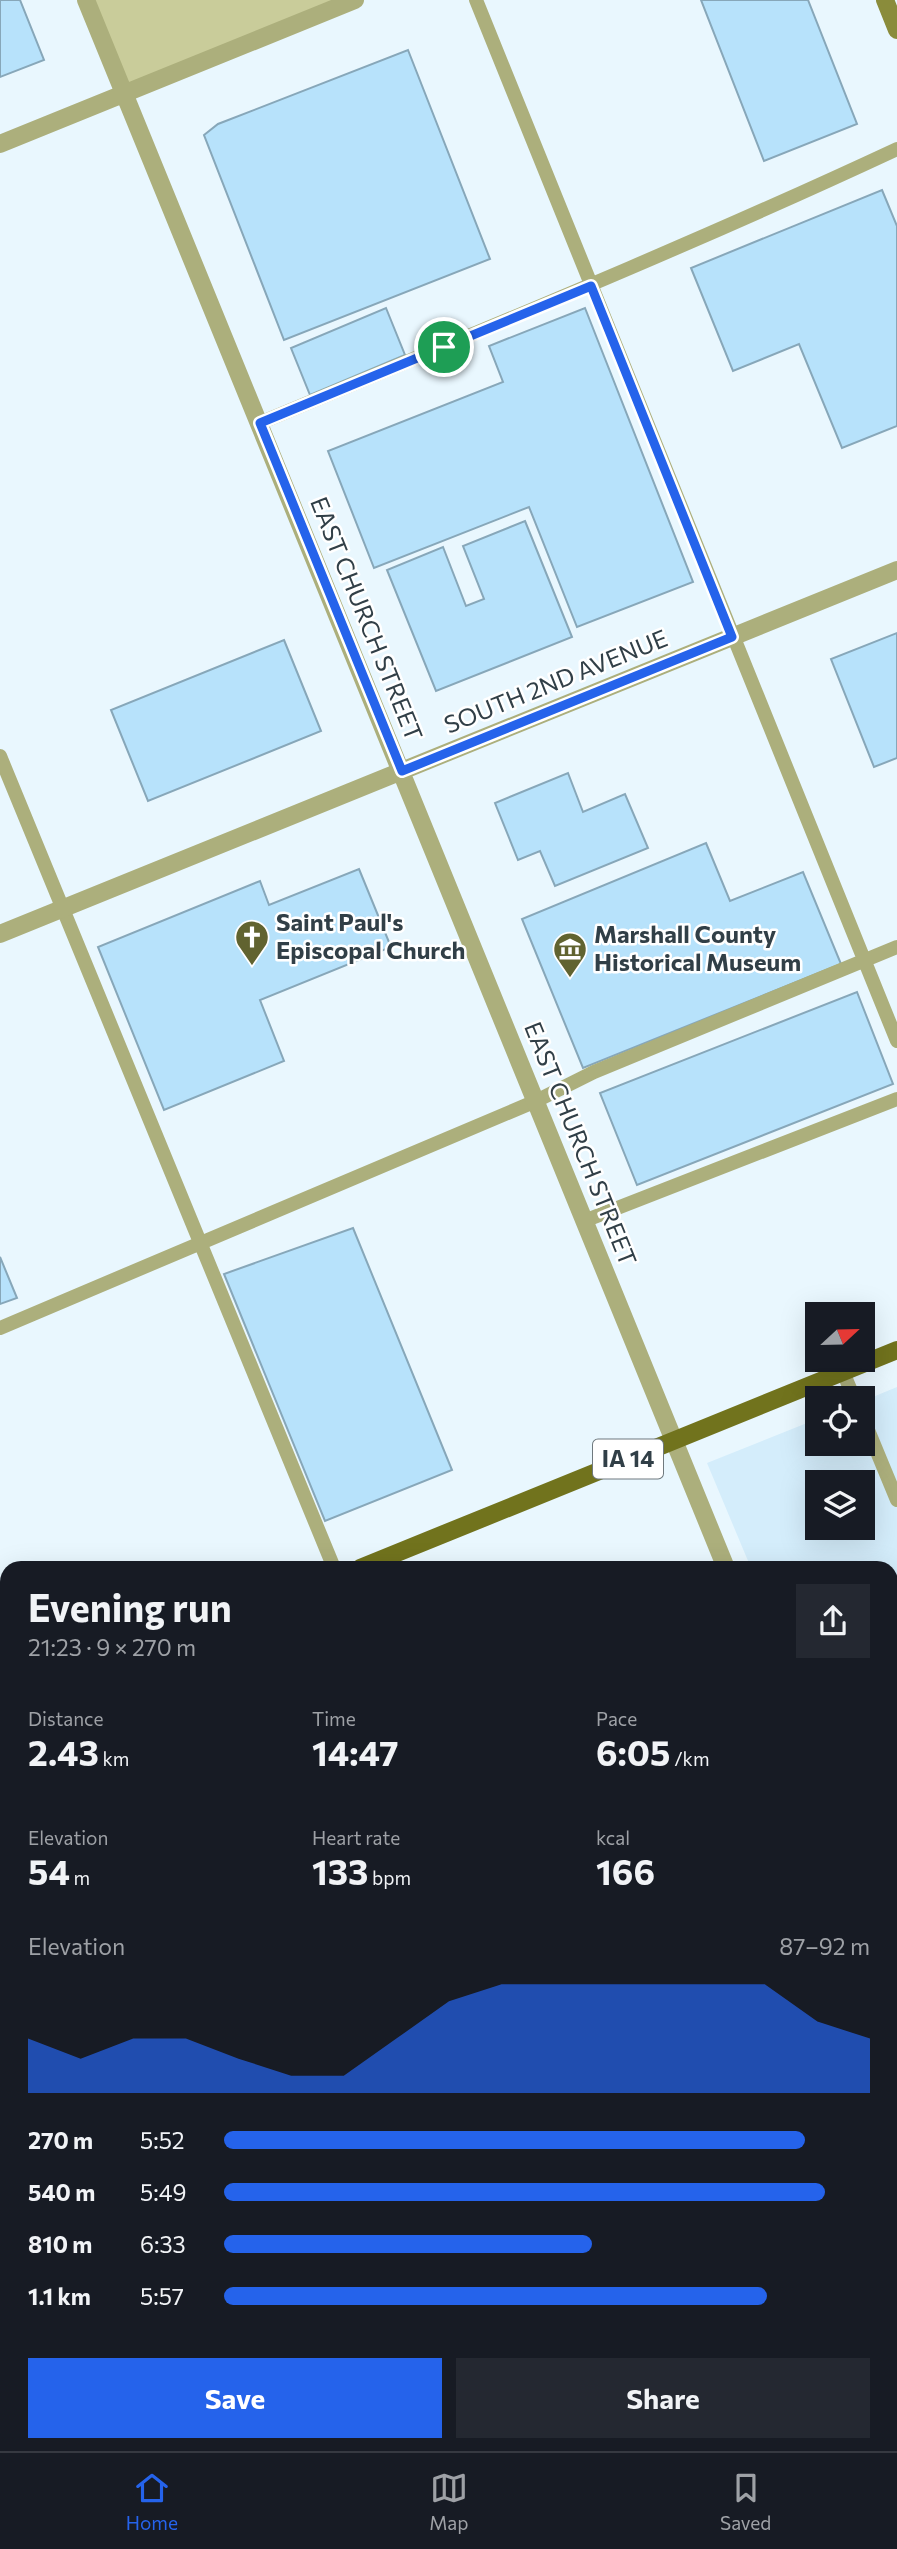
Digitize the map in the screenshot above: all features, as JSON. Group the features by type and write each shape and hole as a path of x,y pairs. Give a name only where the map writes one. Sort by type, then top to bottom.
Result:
{"main road":[{"path":"885,0 897,30"},
{"name":"IA 14","path":"875,1359 897,1350"},
{"name":"IA 14","path":"376,1561 843,1372"}],"street":[{"name":"EAST CHURCH STREET","path":"86,0 723,1561"},
{"path":"0,144 355,0"},
{"name":"SOUTH 2ND AVENUE","path":"0,934 897,570"}],"lane":[{"path":"476,0 897,1041"},
{"path":"260,423 752,217 897,149"},
{"path":"0,756 331,1561"},
{"path":"0,1328 536,1101 594,1072 897,947"},
{"path":"584,1221 897,1099"},
{"path":"843,1372 849,1386"},
{"path":"875,1447 897,1500"}],"shaded area":[{"path":"897,1387 897,1561 748,1561 707,1463 805,1424 805,1456 875,1456 875,1396"}],"green space":[{"path":"87,0 355,0 125,93"}],"building":[{"path":"0,0 20,0 44,60 0,77"},
{"path":"701,0 808,0 857,124 764,161"},
{"path":"408,50 490,259 284,340 204,135 218,124"},
{"path":"882,190 897,226 897,426 842,448 799,344 733,371 691,268"},
{"path":"386,308 405,355 310,395 291,348"},
{"path":"585,308 693,582 577,627 529,507 374,568 328,451 503,382 489,346"},
{"path":"525,521 572,637 436,691 387,570 443,547 466,606 484,599 463,546"},
{"path":"897,633 897,758 874,767 831,659"},
{"path":"284,640 321,731 148,801 111,710"},
{"path":"568,773 583,812 625,794 648,848 555,886 540,851 518,860 495,803"},
{"path":"706,843 730,901 803,872 841,964 583,1068 522,919"},
{"path":"359,869 391,947 260,1000 284,1061 164,1110 98,947 260,881 269,905"},
{"path":"857,992 893,1084 637,1185 600,1093"},
{"path":"353,1228 452,1470 325,1521 224,1274"},
{"path":"0,1257 17,1298 0,1304"}],"place":[{"name":"Saint Paul's Episcopal Church","path":"252,967"},
{"name":"Marshall County Historical Museum","path":"570,979"}],"route":[{"path":"591,286 732,637 402,771 260,423 444,347 591,286"}]}
